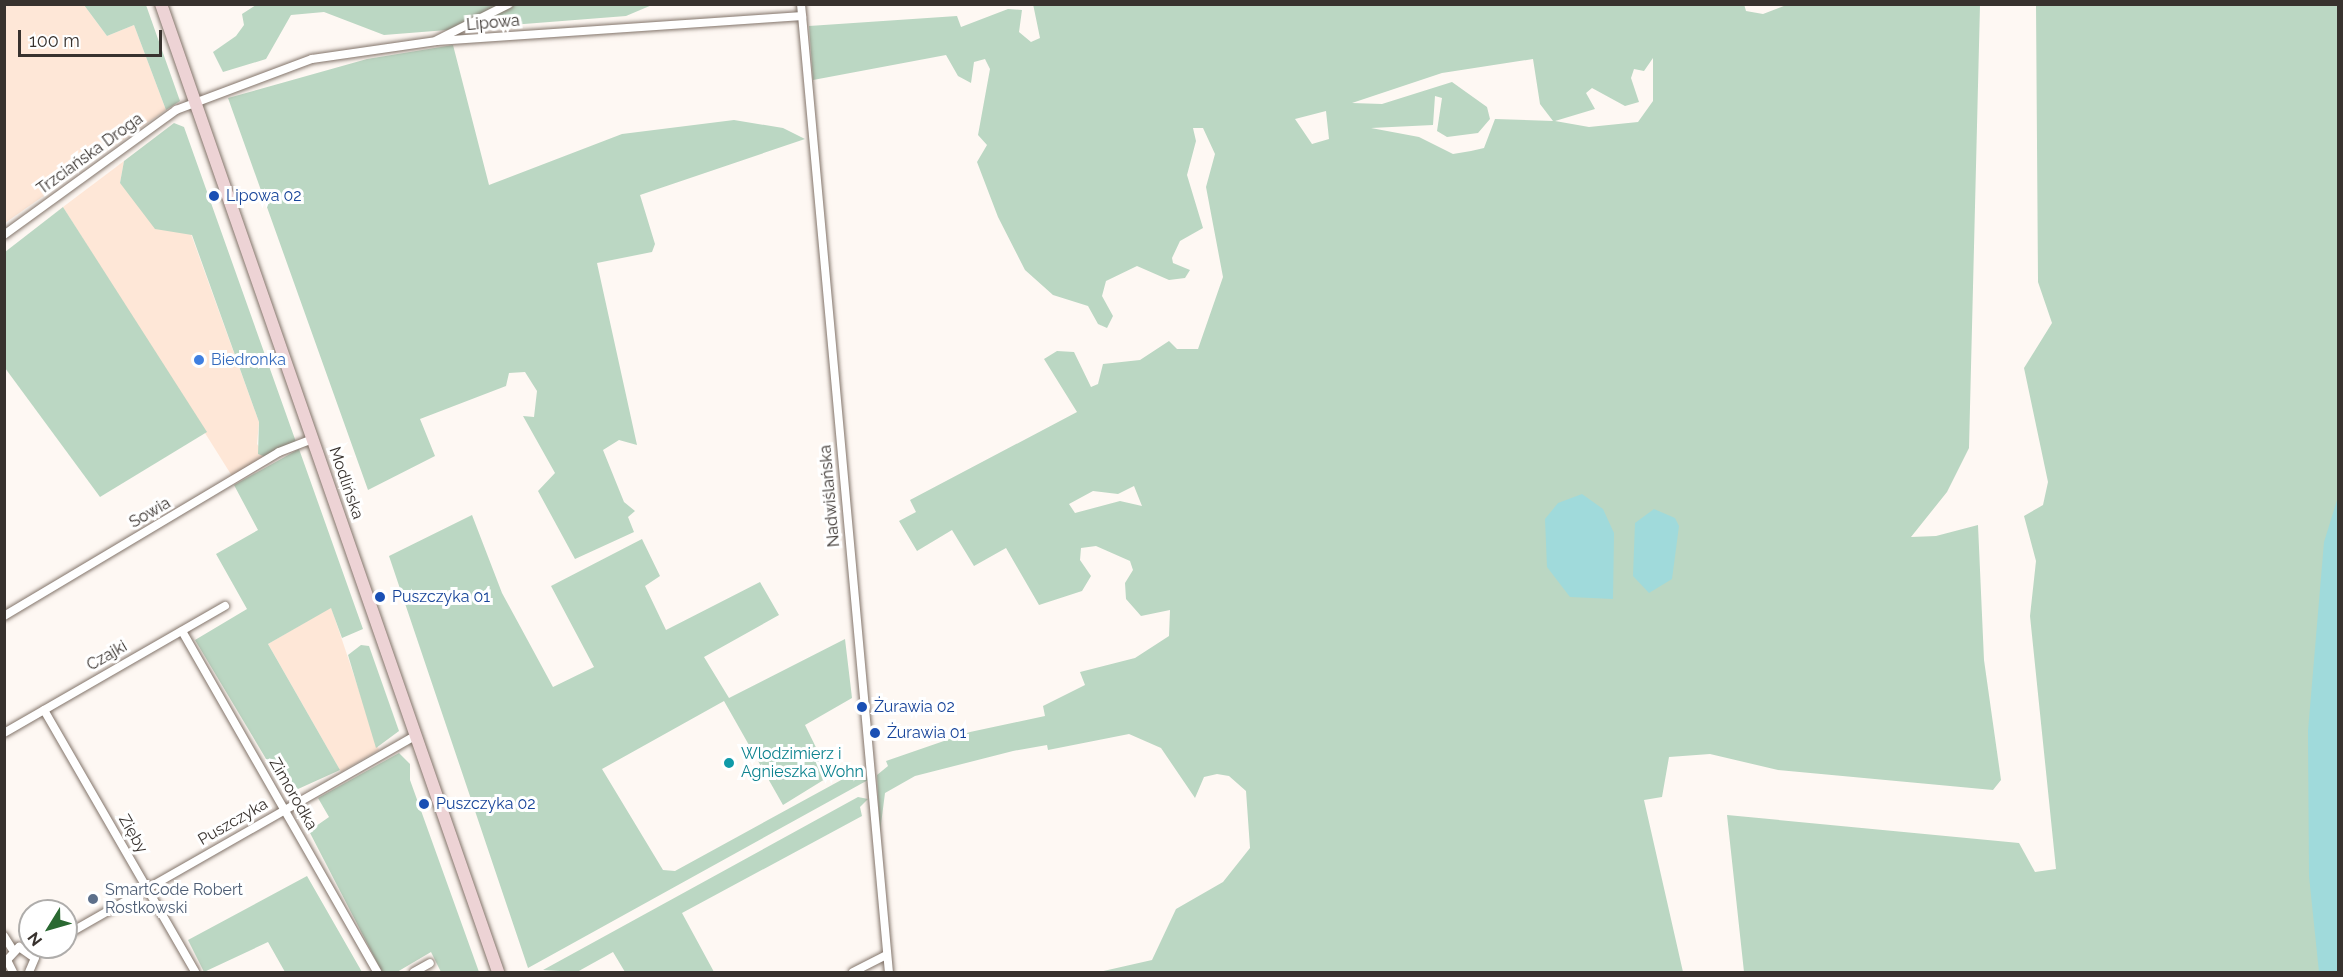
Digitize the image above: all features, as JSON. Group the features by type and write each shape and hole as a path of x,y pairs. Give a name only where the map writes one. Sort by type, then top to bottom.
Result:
{"main road":[{"name":"Modlińska","path":"161,4 498,972"}],"street":[{"path":"437,40 509,4"},
{"name":"Nadwiślańska","path":"801,4 889,972"},
{"name":"Lipowa","path":"195,101 312,59 437,40 802,16"},
{"name":"Trzciańska Droga","path":"4,235 195,101"},
{"name":"Sowia","path":"4,616 279,453 313,439"},
{"name":"Czajki","path":"4,733 225,606"},
{"name":"Zimorodka","path":"182,631 377,972"},
{"name":"Zięby","path":"44,710 195,972"},
{"name":"Puszczyka","path":"78,928 416,735"},
{"path":"4,936 12,950 8,970"},
{"path":"12,950 18,948"},
{"path":"853,972 887,955"},
{"path":"414,972 430,963"}],"shaded area":[{"path":"4,5 84,5 107,36 134,25 166,110 5,223"},
{"path":"124,161 120,183 191,234 259,422 257,444 266,457 232,476 63,207"},
{"path":"331,607 379,750 341,772 268,644"}],"green space":[{"path":"1033,4 1744,4 1746,11 1763,14 1789,4 1980,5 1969,448 1947,492 1911,537 1936,536 1978,525 1984,660 2001,780 1993,790 1778,770 1710,754 1669,757 1662,797 1644,800 1683,972 1099,972 1152,960 1176,909 1223,882 1250,848 1246,791 1229,776 1217,774 1204,777 1195,798 1161,748 1129,734 1048,750 1047,745 1013,751 915,776 885,793 880,832 877,775 888,766 886,761 970,732 1045,716 1043,706 1085,685 1080,672 1135,658 1169,636 1170,610 1141,616 1126,599 1125,583 1133,570 1130,561 1096,546 1081,548 1080,560 1091,576 1082,591 1039,605 1006,548 974,566 952,530 917,551 899,521 916,512 910,500 1077,412 1044,359 1057,351 1074,352 1091,387 1098,384 1103,364 1140,360 1169,341 1177,349 1198,349 1223,277 1206,187 1215,154 1203,128 1193,128 1196,141 1187,175 1203,228 1180,241 1172,258 1173,263 1190,270 1185,278 1169,280 1137,266 1106,281 1102,296 1113,316 1107,328 1098,324 1088,306 1053,295 1025,270 998,217 977,162 987,145 978,135 990,69 985,59 974,62 971,83 958,76 946,55 813,80 809,26 957,16 961,27 1008,9 1022,10 1019,32 1031,42 1040,38","holes":["1653,58 1653,101 1638,122 1589,127 1555,121 1595,109 1586,93 1592,88 1625,106 1639,102 1631,78 1634,69 1644,71","1533,59 1540,104 1553,121 1495,119 1484,148 1453,154 1419,137 1371,128 1433,125 1435,96 1442,98 1437,131 1447,137 1478,133 1490,119 1487,107 1452,82 1382,104 1352,103 1442,73","1326,111 1329,139 1312,144 1295,119","1134,486 1142,506 1120,501 1075,513 1069,504 1093,491 1118,494"]},
{"path":"84,5 146,5 180,101 166,110 134,25 107,36"},
{"path":"256,5 652,5 626,16 384,35 324,12 291,15 266,59 223,72 213,52 236,36 244,25 242,14"},
{"path":"2036,5 2338,5 2338,499 2324,972 1744,972 1727,815 2019,843 2035,872 2056,869 2030,616 2036,561 2024,516 2043,505 2048,482 2024,368 2052,323 2038,282"},
{"path":"453,45 489,185 622,134 734,120 783,128 805,139 640,195 655,244 652,252 597,263 637,445 619,440 603,450 624,502 635,511 628,517 634,532 575,559 538,491 555,473 523,416 534,417 537,391 525,372 509,373 506,386 420,419 435,456 368,490 228,98 367,59"},
{"path":"174,123 184,127 296,442 266,457 258,454 259,422 192,235 155,229 120,183 124,161"},
{"path":"63,207 207,432 100,497 5,368 5,252"},
{"path":"299,449 363,629 342,638 331,608 268,644 340,770 287,794 195,640 247,609 216,554 258,530 234,485"},
{"path":"472,515 502,593 553,687 594,667 551,586 642,539 660,576 645,586 666,630 760,582 779,615 704,657 729,698 845,639 852,698 805,725 830,776 783,805 724,701 602,769 663,870 675,871 854,773 864,773 868,780 528,968 389,556"},
{"path":"361,645 369,646 399,731 376,748 348,655"},
{"path":"399,753 410,764 410,780 479,972 441,972 431,952 397,972 382,972 309,831 329,817 318,798"},
{"path":"858,797 868,799 860,807 862,816 682,913 714,972 625,972 613,952 577,972 543,970"},
{"path":"307,876 362,972 285,972 268,942 204,972 188,940"}],"water":[{"path":"1582,494 1603,509 1614,533 1613,599 1570,597 1547,567 1545,519 1558,503"},
{"path":"2338,497 2338,972 2319,972 2309,876 2308,731 2324,542"},
{"path":"1654,509 1675,518 1679,526 1672,579 1649,593 1633,576 1635,523"}],"place":[{"name":"Lipowa 02","path":"214,196"},
{"name":"Biedronka","path":"199,360"},
{"name":"Puszczyka 01","path":"380,597"},
{"name":"Żurawia 02","path":"862,707"},
{"name":"Żurawia 01","path":"875,733"},
{"name":"Wlodzimierz i Agnieszka Wohn","path":"729,763"},
{"name":"Puszczyka 02","path":"424,804"},
{"name":"SmartCode Robert Rostkowski","path":"93,899"}]}
